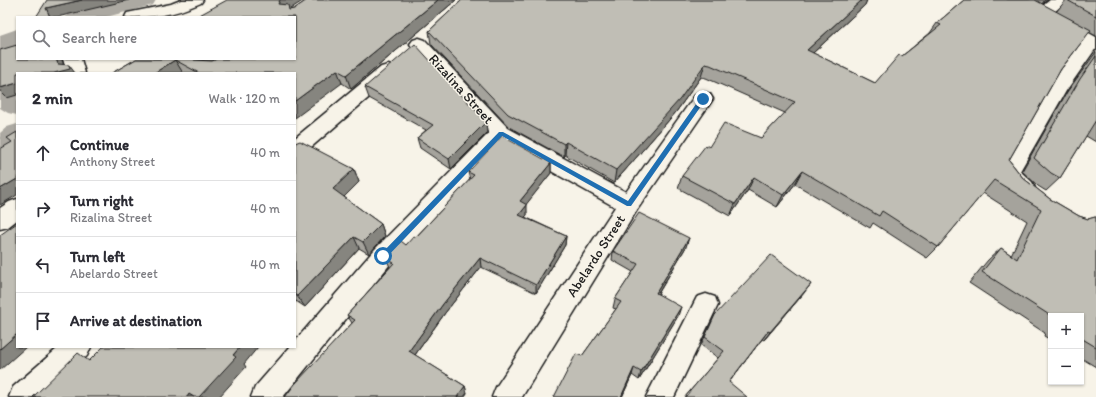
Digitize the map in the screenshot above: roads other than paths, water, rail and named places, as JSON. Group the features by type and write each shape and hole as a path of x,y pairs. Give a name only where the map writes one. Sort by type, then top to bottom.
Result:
{"street":[{"path":"138,16 176,8 195,0"},
{"path":"1016,0 1094,43 1058,88 1009,172 1013,178 1038,198"},
{"path":"1042,14 1060,0"},
{"name":"Rizalina Street","path":"296,149 415,48 501,133 629,204"},
{"path":"72,60 76,72"},
{"name":"Abelardo Street","path":"506,397 629,204 703,99"},
{"path":"265,397 383,256 501,133"},
{"path":"0,220 16,209"},
{"path":"660,397 706,305"},
{"path":"23,397 77,348"}],"waterway":[{"path":"82,16 145,0"},
{"path":"0,52 3,43 16,37"},
{"path":"0,96 16,105"},
{"path":"0,148 16,135"}]}
